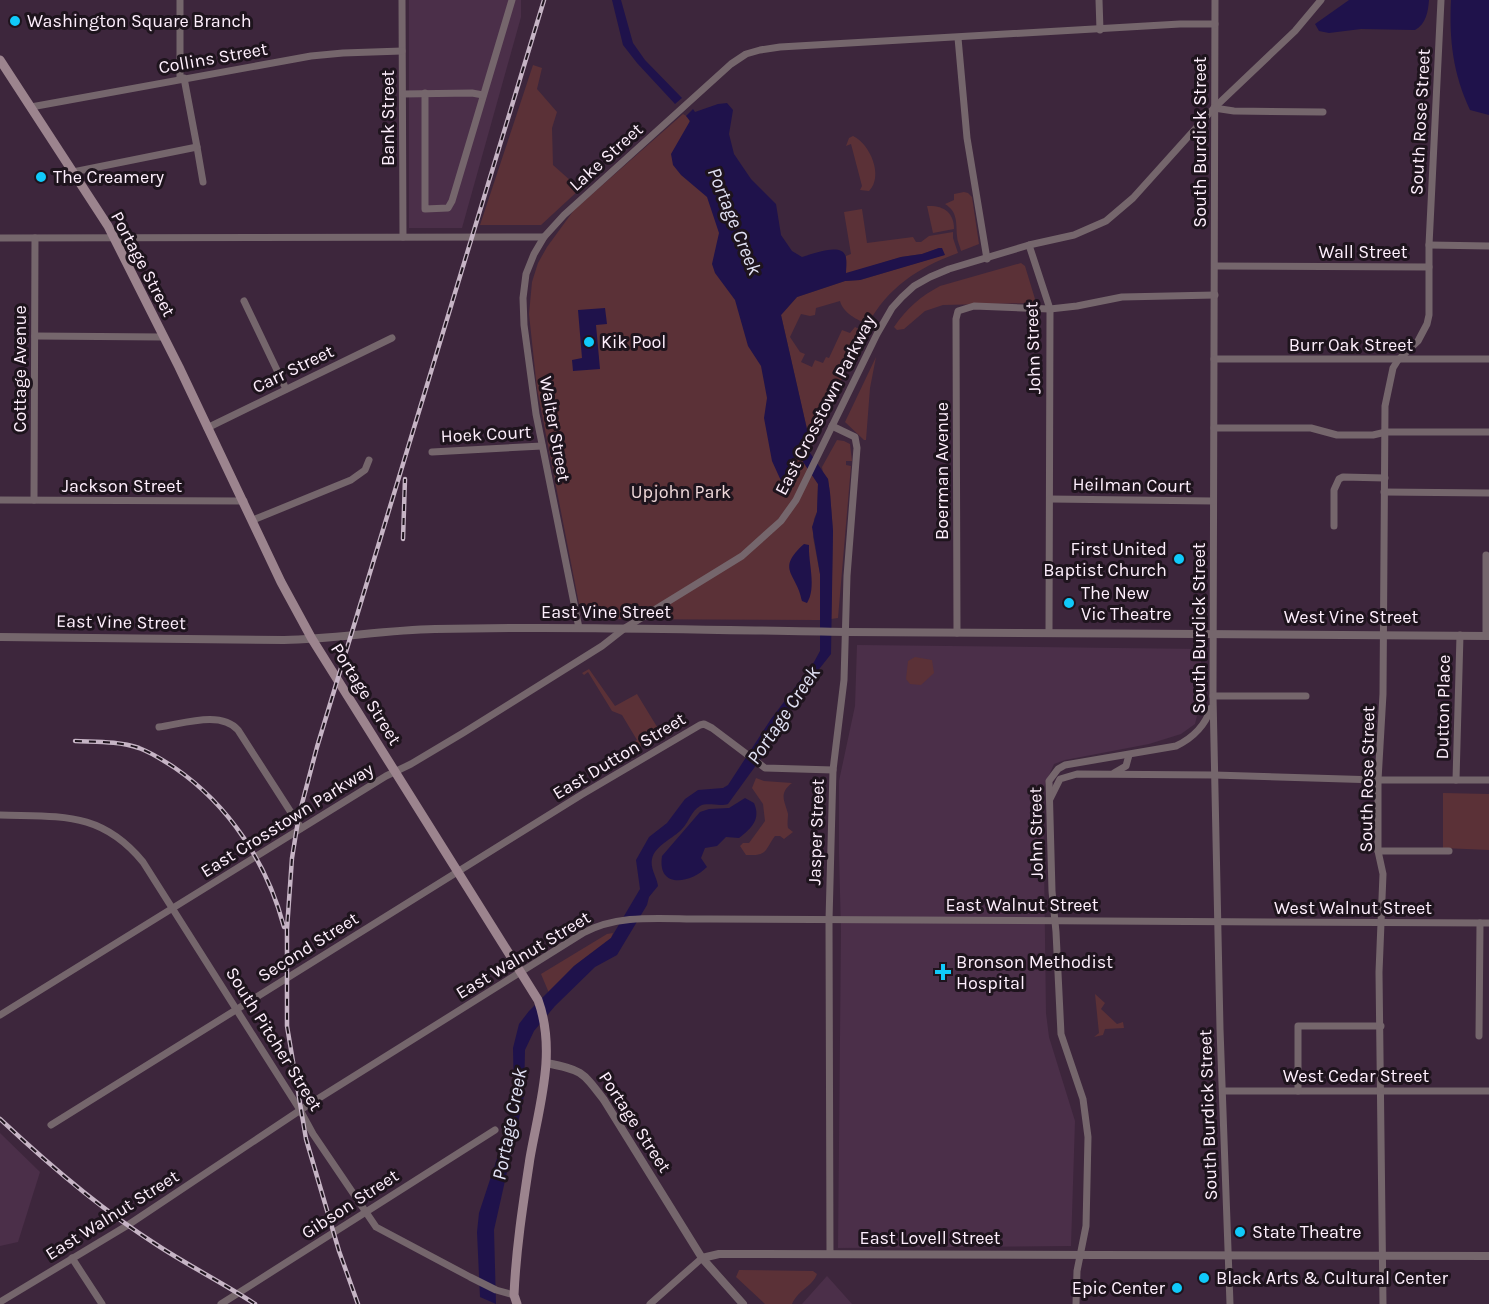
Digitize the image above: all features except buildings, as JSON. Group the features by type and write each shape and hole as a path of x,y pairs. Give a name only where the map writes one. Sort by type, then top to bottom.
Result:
{"main road":[{"name":"Portage Street","path":"0,60 114,238 244,501 281,582 312,639 538,1000 545,1019 547,1034 546,1063"},
{"path":"515,1300 519,1230 546,1063"}],"street":[{"path":"180,0 182,78 203,182"},
{"name":"Bank Street","path":"402,0 404,237"},
{"path":"425,93 425,209 448,208 512,0"},
{"path":"1100,0 1100,30"},
{"name":"South Burdick Street","path":"1215,0 1213,699 1217,922 1230,1304"},
{"name":"East Crosstown Parkway","path":"0,1015 395,770 411,764 602,646 625,628 753,548 789,511 880,327 902,297 914,286 949,269 1029,245 1074,235 1106,221 1133,198 1215,108 1294,31 1322,0"},
{"name":"South Rose Street","path":"1429,245 1441,0"},
{"name":"Lake Street","path":"544,237 564,215 679,110 731,64 746,54 760,50 1180,24 1215,24"},
{"path":"958,38 967,138 987,259"},
{"name":"Collins Street","path":"31,107 182,78 327,54 402,51"},
{"path":"403,94 472,93 483,95"},
{"path":"1215,108 1234,111 1323,112"},
{"path":"72,172 197,147"},
{"path":"0,238 544,237"},
{"name":"Walter Street","path":"544,237 529,265 524,298 530,375 542,447 579,628"},
{"name":"Cottage Avenue","path":"34,500 35,238"},
{"name":"John Street","path":"1029,245 1050,309 1049,633"},
{"name":"Wall Street","path":"1215,266 1429,267 1429,245 1489,246"},
{"name":"South Rose Street","path":"1383,1304 1379,972 1383,874 1378,851 1378,780 1383,700 1385,406 1393,368 1418,341 1427,324 1429,267"},
{"path":"1050,309 1122,297 1215,295"},
{"path":"244,301 286,389"},
{"name":"Boerman Avenue","path":"957,633 956,319 958,311 974,306 1050,309"},
{"path":"35,336 163,337"},
{"name":"Carr Street","path":"207,428 392,338"},
{"name":"Burr Oak Street","path":"1214,359 1489,359"},
{"name":"Jasper Street","path":"830,1254 829,920 833,770 844,680 847,576 857,442 850,434 832,426"},
{"path":"1214,428 1311,428 1337,435 1373,435 1386,432 1489,432"},
{"name":"Hoek Court","path":"432,452 542,447"},
{"path":"253,520 351,480 365,470 369,460"},
{"path":"1335,526 1334,490 1339,479 1343,477 1384,478"},
{"path":"1384,492 1489,493"},
{"name":"Heilman Court","path":"1050,499 1213,501"},
{"name":"Jackson Street","path":"0,500 244,501"},
{"path":"1486,555 1487,636"},
{"name":"East Vine Street","path":"0,637 312,639 401,630 579,628 820,632 1213,633"},
{"name":"West Vine Street","path":"1213,633 1383,633 1487,636"},
{"name":"Dutton Place","path":"1456,780 1460,635"},
{"path":"1213,699 1306,696"},
{"name":"John Street","path":"1076,1304 1079,1256 1086,1226 1088,1137 1083,1099 1061,1034 1053,907 1049,781 1058,769 1065,765 1176,746 1206,722 1213,699"},
{"path":"159,727 216,719 230,722 238,730 301,828"},
{"name":"East Dutton Street","path":"459,871 700,725 704,724 712,728 765,768 833,770"},
{"path":"1109,774 1123,769 1129,754"},
{"path":"1049,801 1057,784 1065,776 1077,774 1489,780"},
{"name":"South Pitcher Street","path":"0,815 73,818 105,829 123,840 142,861 313,1134 365,1214 376,1227 515,1300"},
{"path":"1378,851 1449,851"},
{"name":"Second Street","path":"51,1125 459,871"},
{"name":"East Walnut Street","path":"0,1302 128,1225 300,1110 596,925 620,920 1217,922"},
{"name":"West Walnut Street","path":"1217,922 1489,923"},
{"path":"1479,1036 1480,923"},
{"path":"1298,1091 1298,1026 1381,1026"},
{"name":"Portage Street","path":"546,1063 581,1072 588,1078 702,1258 743,1304"},
{"name":"West Cedar Street","path":"1223,1090 1489,1092"},
{"name":"Gibson Street","path":"221,1304 495,1130"},
{"name":"East Lovell Street","path":"702,1258 719,1254 1489,1256"},
{"path":"72,1258 102,1304"},
{"path":"650,1304 702,1258"}],"shaded area":[{"path":"409,0 521,0 521,17 462,228 409,228"},
{"name":"Bronson Methodist Hospital","path":"857,645 1201,649 1201,700 1195,724 1181,734 1149,744 1054,764 1043,789 1046,1013 1049,1037 1075,1121 1071,1246 838,1248 841,931 839,781 855,706"},
{"path":"0,1133 40,1172 18,1242 0,1246"},
{"path":"827,1276 852,1304 802,1304"}],"green space":[{"path":"533,65 542,68 537,89 557,112 552,128 553,165 580,189 541,225 480,225"},
{"name":"Upjohn Park","path":"683,114 688,117 708,172 799,455 818,484 813,537 820,574 820,620 590,619 584,616 580,609 537,389 529,314 532,282 538,263 547,247 574,210"},
{"path":"853,136 865,146 873,161 875,177 869,191 860,190 862,186 851,144 846,146 849,138"},
{"path":"964,192 972,197 979,244 961,251 954,214 945,204 954,200 954,194"},
{"path":"927,206 943,208 950,214 954,229 933,233"},
{"path":"862,209 867,243 913,237 916,242 921,242 929,236 953,232 958,253 930,265 906,280 885,299 868,324 847,312 840,301 816,308 815,315 801,314 790,337 800,352 805,354 801,362 812,367 815,360 823,363 826,357 829,358 842,330 850,333 855,327 865,332 806,448 809,438 781,315 797,297 845,281 860,280 944,255 939,248 846,274 846,256 851,254 844,212"},
{"path":"1021,263 1025,266 1035,299 1034,303 943,305 925,311 904,329 897,330 894,327 914,304 940,286"},
{"path":"876,357 870,388 866,440 864,440 845,422"},
{"path":"837,440 850,444 852,461 846,461 846,465 851,466 838,618 831,619 833,531 828,479 822,467"},
{"path":"915,657 932,660 934,673 921,685 910,684 906,679 908,661"},
{"path":"589,669 615,706 637,694 662,735 635,749 632,743 637,740 622,715 612,711 588,672 584,675 582,673"},
{"path":"756,778 764,781 792,783 785,791 784,798 788,814 788,828 793,832 784,839 775,836 765,852 758,855 746,855 740,846 743,843 749,843 765,821 763,804 752,788"},
{"path":"1443,793 1489,794 1489,850 1443,848"},
{"path":"613,933 611,938 574,966 549,993 541,974 607,934"},
{"path":"1095,994 1105,1003 1101,1009 1117,1024 1123,1022 1124,1028 1105,1029 1103,1035 1094,1037 1099,1033"},
{"path":"739,1270 813,1271 817,1274 792,1304 765,1304 736,1277"}],"water":[{"path":"612,0 621,0 633,43 645,60 682,98 675,104 623,45"},
{"path":"1349,0 1429,0 1424,21 1415,30 1361,29 1329,33 1319,31 1315,24"},
{"path":"1451,0 1489,0 1489,115 1470,110 1464,97 1453,56"},
{"name":"Portage Creek","path":"727,103 733,110 729,134 734,154 751,179 776,204 781,235 792,251 802,257 827,250 840,250 846,258 846,273 939,248 942,248 945,255 860,280 845,281 797,297 781,315 809,438 806,447 828,479 833,531 831,654 798,696 762,757 728,804 700,806 682,829 654,854 652,863 658,886 649,897 647,905 617,955 595,967 555,1006 534,1031 525,1050 524,1096 494,1230 496,1304 480,1297 477,1232 479,1213 514,1100 513,1048 519,1024 574,966 611,938 640,889 636,860 649,837 667,823 685,799 698,790 723,788 728,785 771,719 820,651 820,574 812,527 817,512 818,484 799,456 792,460 782,483 772,461 764,418 767,398 761,366 748,346 735,300 715,273 712,264 719,233 707,197 681,175 673,165 671,154 690,121 686,116 693,109 695,112"},
{"name":"Kik Pool","path":"605,308 607,324 596,325 600,369 573,371 572,360 582,358 578,310"},
{"path":"804,544 809,545 811,575 810,597 807,603 802,601 789,566 795,553"},
{"path":"745,798 754,803 756,809 756,818 748,831 739,838 726,837 717,846 705,848 701,858 707,867 700,873 684,880 676,880 665,874 662,867 662,856 700,812 729,808"}],"railway":[{"path":"358,1304 339,1251 306,1139 287,1026 287,929 292,858 299,815 317,747 544,0"},
{"path":"403,539 405,479"},
{"path":"75,741 115,743 139,748 175,768 212,799 229,818 256,858 277,903 284,927"},
{"path":"0,1119 56,1170 115,1217 169,1253 255,1304"}],"place":[{"name":"Washington Square Branch","path":"15,21"},
{"name":"The Creamery","path":"41,177"},
{"name":"Kik Pool","path":"589,342"},
{"name":"First United Baptist Church","path":"1179,559"},
{"name":"The New Vic Theatre","path":"1069,603"},
{"name":"Bronson Methodist Hospital","path":"943,972"},
{"name":"State Theatre","path":"1240,1232"},
{"name":"Black Arts & Cultural Center","path":"1204,1278"},
{"name":"Epic Center","path":"1177,1288"}]}
